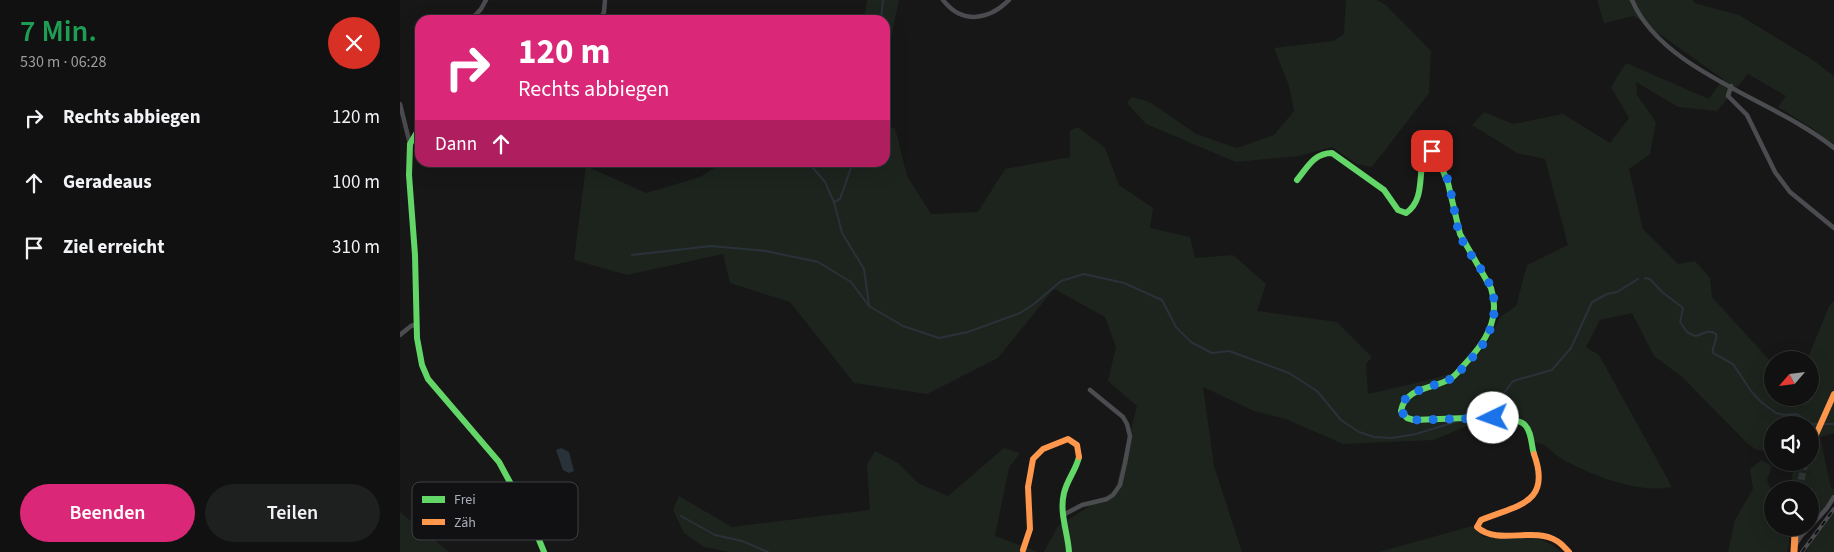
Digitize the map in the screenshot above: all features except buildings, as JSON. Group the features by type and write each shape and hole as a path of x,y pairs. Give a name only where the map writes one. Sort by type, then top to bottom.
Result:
{"street":[{"path":"476,15 486,0"},
{"path":"602,15 605,0"},
{"path":"943,0 961,15 977,18 994,13 1009,0"},
{"path":"1632,0 1640,17 1667,45 1694,65 1805,127 1834,148"},
{"path":"1731,86 1728,96 1747,115 1779,178 1793,196 1834,228"},
{"path":"400,104 410,144 409,175 419,351 428,379 499,462 509,482"},
{"path":"410,144 415,136"},
{"path":"1297,180 1316,156 1326,152 1332,153 1380,186 1388,194 1398,210 1406,213 1411,210 1416,200 1424,155 1430,151 1436,154 1451,191 1461,238 1488,281 1494,298 1494,316 1486,338 1478,351 1448,380 1409,396 1402,406 1403,414 1407,418 1414,420 1502,418 1516,420 1523,424 1529,433 1539,469 1540,475 1537,489 1521,505 1480,520 1477,527 1479,531 1490,535 1546,535 1560,541 1569,552"},
{"path":"400,335 411,326 417,324"},
{"path":"1063,515 1082,504 1107,499 1113,495 1120,485 1130,432 1125,420 1090,390"},
{"path":"1819,427 1834,394"},
{"path":"1023,550 1030,529 1028,487 1033,458 1043,450 1068,439 1077,445 1080,457 1064,494 1062,506 1069,552"},
{"path":"1819,517 1834,497"},
{"path":"1793,552 1794,536"},
{"path":"1793,552 1801,536"},
{"path":"539,540 544,552"}],"shaded area":[{"path":"867,0 899,0 890,43 890,15 865,15"},
{"path":"1346,0 1377,0 1386,5 1431,51 1429,93 1372,167 1357,164 1332,147 1299,156 1236,162 1146,124 1127,103 1132,97 1150,102 1196,134 1237,148 1274,135 1294,111 1289,86 1274,48 1333,41 1344,34"},
{"path":"1597,0 1693,0 1694,3 1739,15 1813,60 1834,76 1834,147 1815,130 1778,107 1786,96 1748,74 1717,111 1678,107 1636,82 1637,95 1656,122 1650,154 1629,169 1643,229 1678,264 1695,261 1710,278 1712,297 1764,354 1764,406 1819,406 1819,351 1811,351 1829,306 1834,301 1834,433 1820,437 1831,488 1834,490 1831,500 1819,515 1819,481 1792,481 1793,471 1819,471 1819,416 1764,416 1764,451 1755,449 1682,377 1654,356 1632,313 1600,320 1586,347 1599,355 1672,487 1644,488 1629,485 1599,476 1571,464 1544,445 1533,442 1527,424 1488,417 1434,440 1343,444 1286,419 1254,411 1203,387 1214,466 1242,552 1044,552 1058,526 1115,490 1137,406 1108,381 1116,347 1105,317 1054,289 998,358 927,394 854,383 790,302 730,283 723,254 627,275 574,260 586,167 646,193 700,177 716,167 890,167 890,128 895,128 907,176 931,214 978,212 1005,169 1070,157 1070,131 1078,127 1105,148 1119,185 1153,208 1150,228 1190,237 1195,258 1233,255 1266,284 1257,311 1337,322 1372,357 1366,364 1368,394 1429,380 1464,369 1485,347 1500,317 1516,306 1527,265 1568,245 1545,159 1517,153 1472,125 1484,112 1513,124 1563,114 1610,143 1629,118 1611,87 1626,63 1709,99 1723,79 1634,16 1604,23"},
{"path":"561,448 569,452 574,471 569,473 563,470 556,450"},
{"path":"1004,448 1020,453 1009,468 995,536 1038,552 730,552 704,547 684,533 673,510 679,496 732,527 870,510 867,465 875,451 898,463 918,483 948,496"},
{"path":"1762,460 1764,461 1764,471 1770,471 1767,481 1764,481 1764,536 1789,536 1787,552 1728,552 1735,520 1753,489 1750,469"},
{"path":"400,512 412,522 412,540 434,540 449,552 400,552"},
{"path":"1834,512 1834,552 1806,552 1816,536 1819,536 1819,532"},
{"path":"1472,526 1483,537 1525,536 1553,545 1561,552 1379,552"}],"waterway":[{"path":"882,15 883,0"},
{"path":"812,167 825,182 834,202 842,233 864,269 869,305"},
{"path":"834,202 840,199 851,167"},
{"path":"632,255 711,246 766,251 818,262 851,282 869,306 903,326 939,338 968,332 1020,313 1034,304 1061,281 1084,274 1124,283 1162,300 1176,327 1191,342 1212,353 1229,351 1289,373 1317,391 1341,420 1359,432 1374,437 1391,438 1416,434 1455,422"},
{"path":"1645,278 1650,279 1662,292 1682,307 1680,322 1687,332 1695,336 1709,332 1716,334 1713,353 1733,364 1751,391 1761,402 1776,413 1784,415 1797,414 1800,416"},
{"path":"1473,416 1490,411 1513,381 1552,370 1571,348 1592,302 1607,294 1617,292 1638,279"},
{"path":"1824,424 1834,424"},
{"path":"681,516 715,535 742,541 768,552"}],"tunnel":[{"path":"1801,481 1803,471"}],"railway":[{"path":"1802,552 1834,509"}],"traffic: fast":[{"path":"415,136 410,144 409,175 415,255 417,338 422,365 428,379 499,462 510,482"},
{"path":"1297,180 1316,158 1332,153 1384,190 1398,210 1406,213 1416,201 1420,187 1424,155 1430,151 1436,154 1448,183 1460,234 1491,288 1494,310 1489,330 1472,357 1452,378 1408,397 1401,411 1407,418 1414,420 1490,418 1518,421 1525,425 1529,431 1534,454"},
{"path":"1069,552 1063,515 1063,500 1065,488 1079,457"},
{"path":"539,540 544,552"}],"traffic: slow":[{"path":"1819,428 1834,394"},
{"path":"1023,550 1030,529 1028,487 1033,459 1043,449 1068,439 1077,445 1079,457"},
{"path":"1534,454 1538,471 1538,483 1535,493 1518,506 1481,520 1477,527 1495,535 1537,535 1548,537 1559,542 1569,552"},
{"path":"1794,552 1795,536"}],"route":[{"path":"1432,151 1439,159 1451,191 1461,238 1490,287 1494,298 1494,310 1492,323 1478,351 1452,377 1409,396 1401,411 1407,418 1414,420 1493,418"}]}
